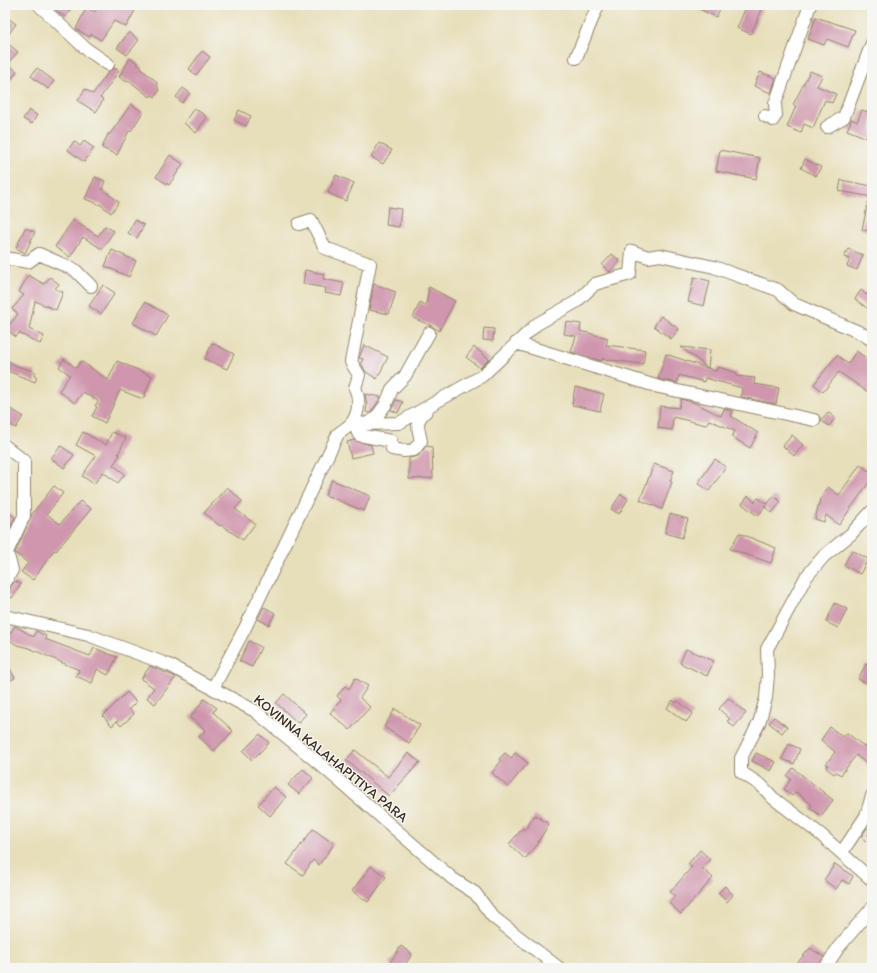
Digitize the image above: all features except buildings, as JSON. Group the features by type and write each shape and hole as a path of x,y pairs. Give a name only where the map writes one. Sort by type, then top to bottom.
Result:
{"street":[{"path":"39,5 85,48 108,64"},
{"path":"576,58 598,5"},
{"path":"765,116 773,120 776,115 775,104 810,5"},
{"path":"827,127 844,117 872,43"},
{"path":"213,688 245,628 338,434 353,422 357,411 359,396 355,388 359,375 351,362 370,264 325,248 311,220 299,224"},
{"path":"353,422 365,424 399,423 438,399 482,376 537,324 576,302 595,284 630,274 632,251 648,256 660,255 714,267 778,290 794,304 862,333 872,340"},
{"path":"5,258 28,262 39,254 75,270 91,286"},
{"path":"365,424 375,419 386,404 392,388 405,376 429,333"},
{"path":"516,343 659,386 814,420"},
{"path":"353,422 359,435 391,440 392,449 404,451 414,450 421,441 417,423 419,417 438,399"},
{"path":"5,446 24,460 24,516 7,552 12,570 5,583"},
{"path":"872,511 851,534 824,556 806,577 767,649 768,675 766,698 759,722 741,758 741,772 762,786 773,798 842,852 848,860 872,880"},
{"name":"KOVINNA KALAHAPITIYA PARA","path":"5,616 88,635 169,665 213,688 261,716 453,879 475,893 493,917 559,968"},
{"path":"842,852 866,816 872,796"},
{"path":"825,968 838,948 872,908"}]}
